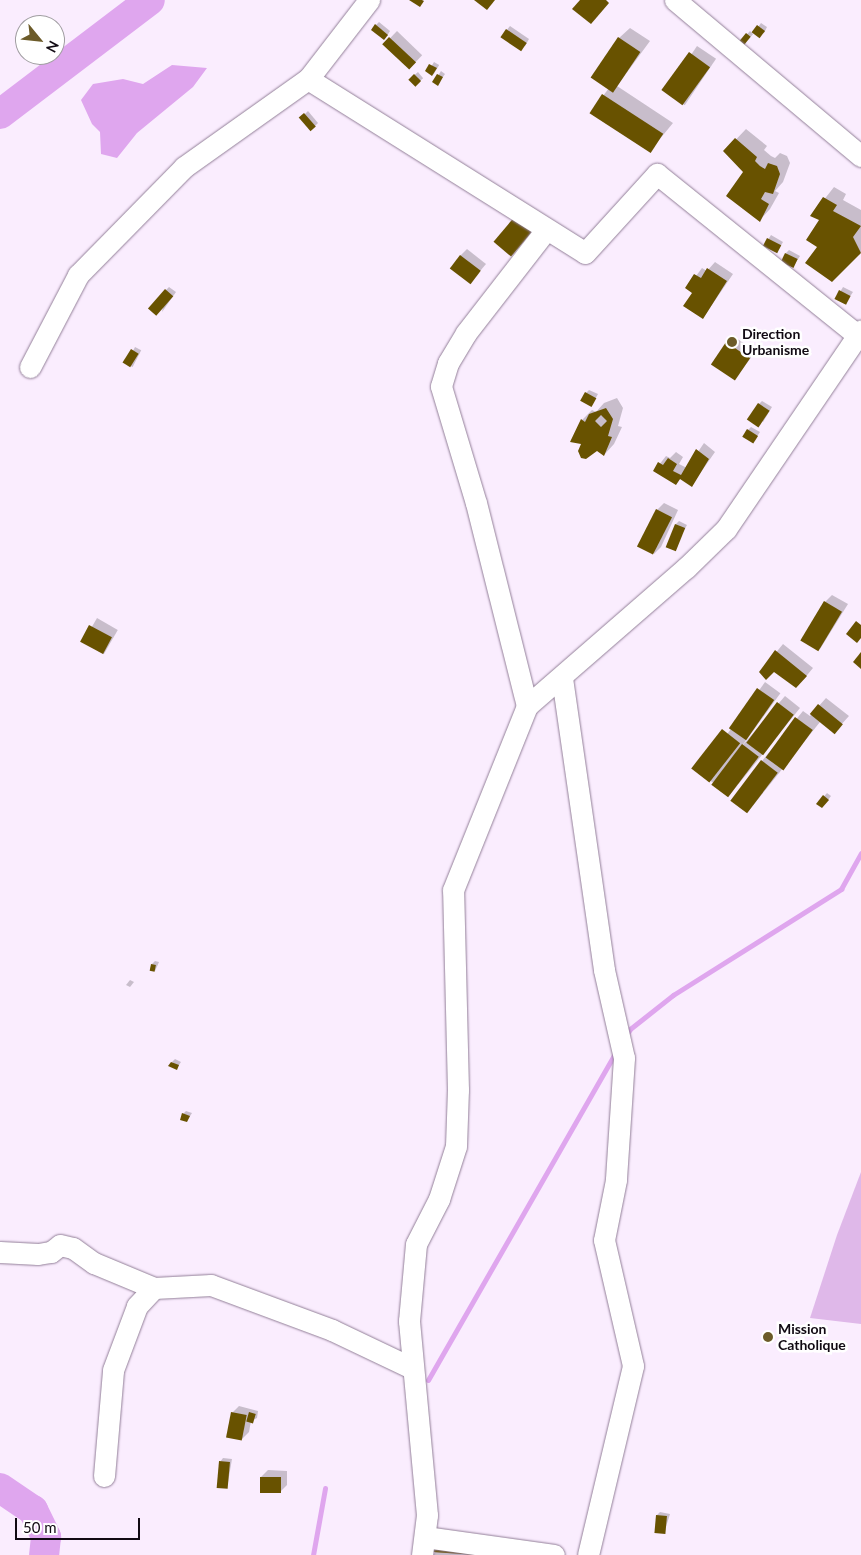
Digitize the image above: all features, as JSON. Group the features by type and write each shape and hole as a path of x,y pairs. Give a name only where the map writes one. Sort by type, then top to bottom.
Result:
{"street":[{"path":"30,367 85,269 184,167 308,79 369,0"},
{"path":"675,0 861,156"},
{"path":"308,79 585,253 657,174 860,334 726,529 562,678 527,706 453,890 458,1090 456,1146 439,1199 416,1244 412,1264 409,1320 427,1515 424,1546 554,1555"},
{"path":"527,706 476,503 440,386 448,363 466,333 546,230"},
{"path":"562,678 604,970 624,1058 616,1180 604,1240 633,1366 588,1555"},
{"path":"0,1252 38,1254 51,1252 60,1245 74,1248 94,1263 154,1288 211,1284 332,1330 412,1368"},
{"path":"104,1476 113,1370 137,1306 154,1288"}],"shaded area":[{"path":"172,65 207,68 193,87 137,133 117,158 101,154 100,132 92,124 81,100 93,84 123,79 143,84"},
{"path":"861,1172 861,1324 810,1318 837,1235"}],"building":[{"path":"409,0 422,0 424,1 420,7"},
{"path":"474,0 495,0 487,10"},
{"path":"580,0 606,0 609,3 591,24 572,9"},
{"path":"375,24 388,35 384,40 371,30"},
{"path":"757,25 765,31 760,38 752,32"},
{"path":"506,29 527,43 521,51 500,37"},
{"path":"746,33 751,37 742,47 738,43"},
{"path":"389,37 416,62 409,70 382,44"},
{"path":"618,37 640,52 613,93 591,78"},
{"path":"689,52 710,67 682,105 661,90"},
{"path":"429,64 437,68 432,76 425,71"},
{"path":"414,74 421,81 415,87 408,80"},
{"path":"437,74 443,77 438,86 432,82"},
{"path":"602,94 663,134 651,153 589,113"},
{"path":"304,113 316,127 311,131 299,118"},
{"path":"735,138 757,157 755,161 760,166 765,169 768,163 777,166 780,174 773,194 765,192 761,199 769,204 760,222 726,196 743,172 723,151"},
{"path":"823,197 837,205 833,211 861,226 853,237 861,253 832,282 805,263 817,247 806,240 819,220 810,216"},
{"path":"516,215 534,230 511,257 494,242"},
{"path":"767,238 781,245 777,253 763,246"},
{"path":"785,253 798,259 793,268 781,262"},
{"path":"460,255 481,271 471,284 450,269"},
{"path":"707,268 727,281 703,319 683,306 692,293 685,288 694,274 701,278"},
{"path":"165,289 173,296 156,316 148,309"},
{"path":"839,290 851,296 846,305 834,299"},
{"path":"726,342 750,358 735,381 711,364"},
{"path":"131,349 139,354 130,367 123,363"},
{"path":"585,392 596,398 592,407 580,401"},
{"path":"758,403 770,411 758,427 747,420"},
{"path":"606,408 613,419 608,436 612,437 604,456 597,451 586,459 581,458 578,451 581,444 570,442 581,419 585,422 589,414","holes":["601,415 607,421 601,427 595,421"]},
{"path":"747,429 758,436 753,444 742,437"},
{"path":"696,449 709,459 692,487 680,479 676,485 653,471 658,462 663,465 668,458 677,464 673,471 681,475"},
{"path":"656,509 672,517 653,555 637,546"},
{"path":"675,524 685,528 676,551 666,547"},
{"path":"824,601 842,612 818,651 800,640"},
{"path":"856,621 861,625 861,638 857,643 846,634"},
{"path":"89,625 112,637 103,654 80,642"},
{"path":"775,650 807,676 796,688 774,672 766,680 759,672"},
{"path":"861,652 861,669 853,662"},
{"path":"757,688 774,700 746,740 729,728"},
{"path":"777,702 794,715 763,755 746,743"},
{"path":"818,704 843,724 835,734 810,714"},
{"path":"795,717 813,730 783,770 766,757"},
{"path":"722,729 740,743 709,783 691,768"},
{"path":"742,744 759,757 728,797 711,785"},
{"path":"761,760 778,773 747,813 730,801"},
{"path":"823,795 829,800 822,808 816,804"},
{"path":"151,964 156,965 155,972 150,971"},
{"path":"171,1062 179,1065 177,1070 168,1066"},
{"path":"182,1113 190,1116 187,1122 180,1120"},
{"path":"231,1412 247,1415 242,1441 226,1438"},
{"path":"249,1412 256,1414 253,1424 246,1422"},
{"path":"219,1461 230,1462 228,1489 217,1488"},
{"path":"260,1477 281,1477 281,1493 260,1493"},
{"path":"656,1515 667,1516 665,1534 654,1533"},
{"path":"433,1544 477,1549 477,1555 432,1552"}],"waterway":[{"path":"0,114 150,0"},
{"path":"625,1037 630,1029 673,995 841,889 861,853"},
{"path":"428,1380 615,1053"},
{"path":"0,1488 33,1510 46,1537 44,1555"},
{"path":"313,1555 325,1488"}],"place":[{"name":"Direction Urbanisme","path":"732,342"},
{"name":"Mission Catholique","path":"768,1337"}]}
